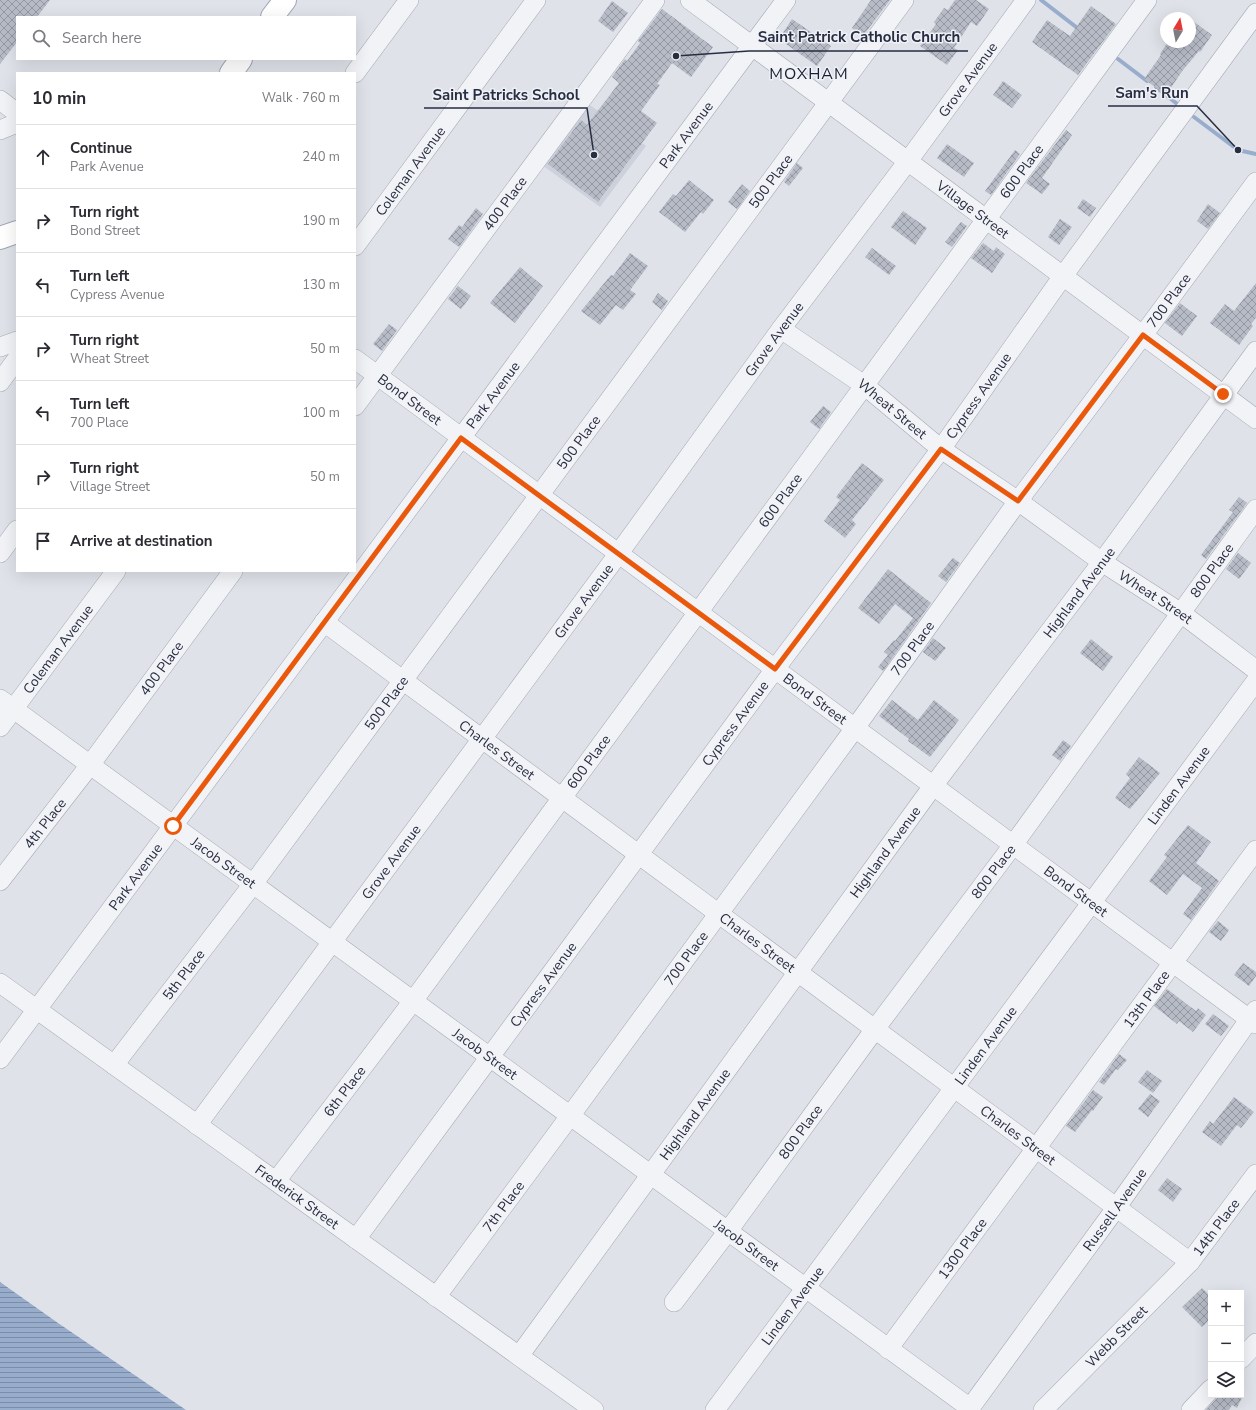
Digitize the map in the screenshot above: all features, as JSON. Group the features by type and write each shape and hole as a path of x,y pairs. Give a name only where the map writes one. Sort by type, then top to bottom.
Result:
{"main road":[{"path":"273,16 285,0"},
{"path":"232,72 240,60"},
{"path":"0,238 16,232"}],"street":[{"path":"356,72 409,0"},
{"name":"Coleman Avenue","path":"356,245 536,0"},
{"name":"400 Place","path":"356,405 655,0"},
{"name":"Village Street","path":"690,0 1256,419"},
{"name":"Park Avenue","path":"0,1059 786,0"},
{"name":"500 Place","path":"253,884 904,0"},
{"name":"Grove Avenue","path":"197,1125 619,553 781,329 908,161 1026,0"},
{"name":"600 Place","path":"413,1002 1147,0"},
{"name":"Cypress Avenue","path":"356,1239 775,669 941,449 1063,276 1256,13"},
{"path":"0,100 16,112"},
{"path":"0,130 16,123"},
{"name":"700 Place","path":"570,1116 855,728 1018,501 1256,182"},
{"name":"Wheat Street","path":"781,329 864,385 941,449 1018,501 1102,562 1181,614 1256,670"},
{"path":"0,347 16,341"},
{"name":"Highland Avenue","path":"519,1356 933,786 1102,562 1223,394 1256,351"},
{"path":"0,382 16,360"},
{"name":"Bond Street","path":"356,360 1173,963 1254,1017"},
{"name":"800 Place","path":"674,1302 728,1231 874,1029 1013,844 1256,509"},
{"path":"0,553 16,531"},
{"name":"Coleman Avenue","path":"0,727 7,704 115,572"},
{"name":"400 Place","path":"90,765 232,572"},
{"name":"Charles Street","path":"324,622 1190,1262"},
{"name":"Linden Avenue","path":"715,1410 1256,681"},
{"name":"Jacob Street","path":"7,704 970,1408"},
{"name":"4th Place","path":"0,881 90,765"},
{"name":"13th Place","path":"1036,1148 1256,850"},
{"name":"5th Place","path":"114,1065 253,884"},
{"name":"Frederick Street","path":"0,983 594,1410"},
{"name":"6th Place","path":"276,1181 413,1002"},
{"name":"Russell Avenue","path":"970,1408 1254,1017"},
{"name":"7th Place","path":"436,1297 570,1116"},
{"name":"1300 Place","path":"888,1349 1036,1148"},
{"name":"14th Place","path":"1190,1262 1256,1174"},
{"name":"Webb Street","path":"1043,1410 1190,1262"},
{"path":"1244,1356 1256,1344"},
{"path":"1191,1410 1208,1392"}],"shaded area":[{"path":"587,103 646,146 600,207 542,165"}],"water":[{"path":"0,1282 58,1323 186,1410 0,1410"}],"building":[{"path":"0,0 50,0 38,16 16,16 16,43 0,64"},
{"path":"871,0 890,0 863,36 852,28"},
{"path":"955,0 976,0 989,9 977,26 971,22 954,48 958,50 947,65 920,46 936,24 934,22 944,8 948,10"},
{"path":"612,1 628,13 613,32 598,21"},
{"path":"1091,6 1116,24 1078,75 1032,42 1047,20 1070,36"},
{"path":"662,9 713,47 691,77 672,63 657,84 660,85 641,111 657,123 598,202 548,164 581,120 587,125 619,83 612,77 625,59 627,61 640,43 638,41"},
{"path":"792,19 831,46 817,66 779,39"},
{"path":"1196,23 1212,35 1200,52 1199,51 1183,70 1166,95 1144,79 1161,55 1160,54 1164,48 1196,48"},
{"path":"1003,81 1022,95 1012,108 993,95"},
{"path":"1066,130 1072,135 1042,178 1050,184 1042,194 1026,183"},
{"path":"947,144 974,163 964,177 937,158"},
{"path":"1015,150 1020,154 991,195 985,191"},
{"path":"797,163 803,168 789,186 784,182"},
{"path":"689,180 714,200 703,214 701,212 685,232 659,212 673,194 676,196"},
{"path":"742,184 750,191 737,209 728,202"},
{"path":"1083,199 1096,208 1090,217 1077,208"},
{"path":"1208,204 1220,213 1208,229 1197,221"},
{"path":"476,208 483,214 459,247 448,239 459,225 462,227"},
{"path":"903,211 927,228 915,245 891,227"},
{"path":"1060,219 1072,227 1059,245 1048,237"},
{"path":"961,222 967,226 952,247 945,242"},
{"path":"983,243 994,251 996,247 1005,254 992,273 971,258"},
{"path":"872,248 896,266 889,275 865,257"},
{"path":"630,253 648,266 630,290 636,294 623,310 616,305 600,325 581,311 611,275 613,276"},
{"path":"520,267 543,286 515,323 490,303"},
{"path":"1256,283 1256,318 1251,324 1253,326 1239,345 1210,323 1225,304 1234,311"},
{"path":"458,286 471,296 461,309 448,299"},
{"path":"658,293 668,301 662,310 652,302"},
{"path":"1180,303 1197,316 1182,336 1165,323"},
{"path":"389,324 397,330 382,351 373,344"},
{"path":"823,406 831,412 819,429 810,422"},
{"path":"862,463 884,480 852,520 856,524 845,538 824,521 840,500 836,497"},
{"path":"1239,497 1247,503 1206,559 1201,555 1233,512 1229,510"},
{"path":"1238,553 1251,563 1239,579 1226,569"},
{"path":"953,558 960,563 946,582 938,576"},
{"path":"888,569 931,603 883,671 878,667 888,655 884,652 894,640 895,641 913,618 895,604 879,624 858,608"},
{"path":"933,638 946,648 935,661 923,652"},
{"path":"1091,639 1113,657 1103,671 1080,653"},
{"path":"892,700 918,720 934,700 959,720 930,757 908,741 909,739 879,716"},
{"path":"1063,740 1071,746 1060,761 1052,755"},
{"path":"1139,757 1160,773 1130,809 1115,798 1130,778 1126,774"},
{"path":"1188,825 1211,842 1196,863 1219,881 1191,920 1183,914 1202,888 1183,874 1167,895 1149,881 1167,857 1164,855"},
{"path":"1218,921 1229,930 1221,941 1209,932"},
{"path":"1243,963 1256,972 1256,976 1249,986 1234,975"},
{"path":"1167,989 1196,1011 1198,1008 1206,1015 1193,1032 1179,1021 1177,1024 1154,1006"},
{"path":"1213,1014 1229,1026 1221,1036 1205,1024"},
{"path":"1119,1054 1127,1060 1118,1070 1116,1069 1104,1085 1099,1082"},
{"path":"1147,1070 1162,1081 1153,1093 1138,1082"},
{"path":"1093,1090 1103,1097 1075,1132 1066,1126"},
{"path":"1150,1094 1160,1101 1148,1117 1138,1109"},
{"path":"1234,1097 1254,1112 1241,1128 1237,1125 1221,1146 1202,1132 1210,1121 1213,1124"},
{"path":"1167,1178 1182,1189 1173,1202 1158,1190"},
{"path":"1202,1288 1208,1294 1208,1321 1202,1327 1182,1307"},
{"path":"1217,1398 1242,1398 1237,1408 1232,1405 1229,1410 1206,1410"}],"waterway":[{"path":"1041,0 1080,30"},
{"path":"1118,59 1147,81"},
{"path":"1156,87 1176,103"},
{"path":"1194,117 1238,150 1256,154"}],"place":[{"name":"Saint Patrick Catholic Church","path":"676,56"},
{"name":"Sam's Run","path":"1238,150"},
{"name":"Saint Patricks School","path":"594,155"}],"district":[{"name":"MOXHAM","path":"809,74"}],"route":[{"path":"173,826 461,438 775,669 941,449 1018,501 1143,335 1223,394"}]}
